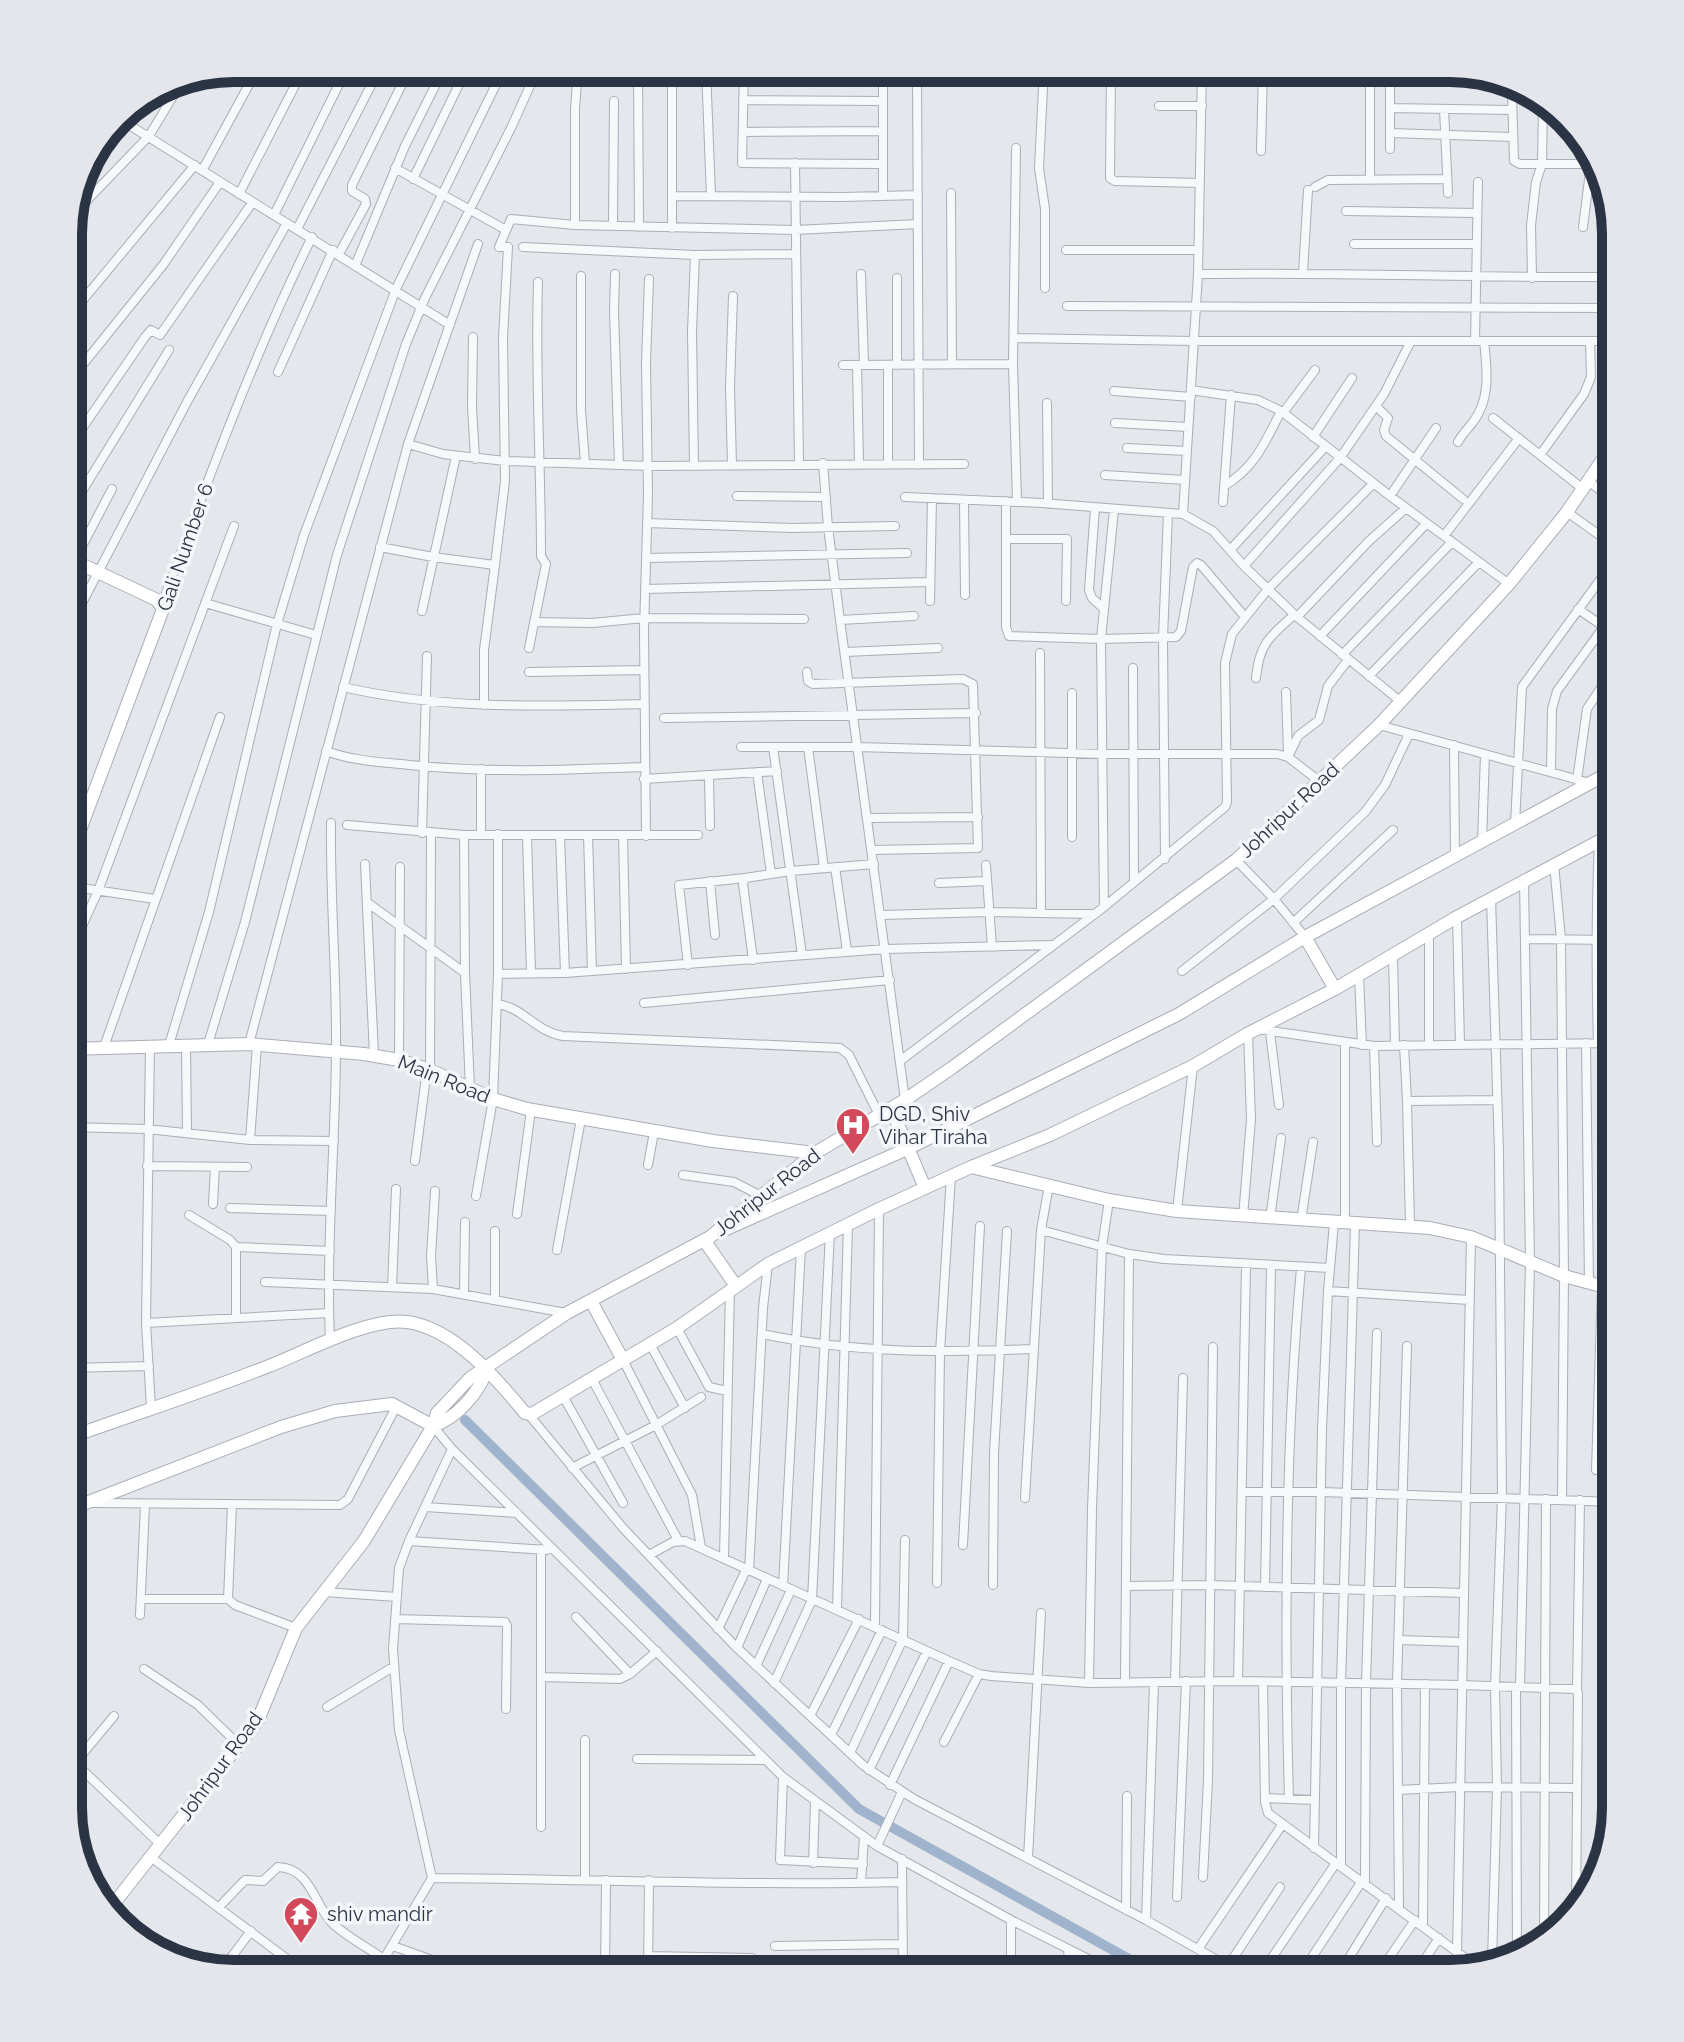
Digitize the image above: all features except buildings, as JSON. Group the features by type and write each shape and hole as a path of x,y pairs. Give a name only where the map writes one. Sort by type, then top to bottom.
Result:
{"street":[{"path":"82,302 199,167 250,82"},
{"path":"239,194 297,82"},
{"path":"274,215 340,82"},
{"path":"297,229 373,82"},
{"path":"278,372 336,252 366,204 365,199 352,191 352,185 403,82"},
{"path":"355,266 395,168 437,82"},
{"path":"413,179 460,82"},
{"path":"169,1045 209,912 277,624 304,535 396,289 497,82"},
{"path":"208,1044 245,922 337,555 406,344 421,306 531,82"},
{"path":"575,225 577,82"},
{"path":"638,82 639,227"},
{"path":"672,82 672,228"},
{"path":"707,82 711,196"},
{"path":"744,82 742,163 882,164"},
{"path":"883,82 883,195"},
{"path":"917,82 919,465"},
{"path":"1043,82 1039,168 1045,209 1045,288"},
{"path":"1111,82 1110,178 1115,181 1200,183"},
{"path":"1183,514 1198,274 1202,82"},
{"path":"1261,151 1263,82"},
{"path":"1370,82 1370,178"},
{"path":"1390,82 1390,149"},
{"path":"86,202 149,136 174,95"},
{"path":"1512,96 1514,161 1584,164"},
{"path":"743,100 883,101"},
{"path":"613,226 614,101"},
{"path":"1159,106 1202,106"},
{"path":"1390,108 1512,110"},
{"path":"1444,109 1448,193"},
{"path":"1532,278 1532,212 1542,164 1543,115"},
{"path":"129,125 450,325"},
{"path":"743,132 883,131"},
{"path":"1390,133 1512,137"},
{"path":"1016,148 1013,364 1017,502"},
{"path":"795,163 799,464"},
{"path":"395,168 506,230"},
{"path":"1583,227 1591,178"},
{"path":"1303,272 1311,189 1328,180 1447,179"},
{"path":"82,366 163,265 220,182"},
{"path":"1458,442 1474,421 1488,386 1475,307 1478,182"},
{"path":"951,193 952,364"},
{"path":"672,196 918,195"},
{"path":"82,429 145,337 151,330 160,335 252,203"},
{"path":"1346,211 1477,213"},
{"path":"484,705 484,650 501,526 505,461 503,338 508,247 499,247 511,219 575,225 795,230 918,224"},
{"path":"82,605 187,402 287,223"},
{"name":"Gali Number 6","path":"82,825 161,615 162,604 215,459 277,308 312,237"},
{"path":"250,1140 253,1044 326,751 408,444 478,244"},
{"path":"1354,244 1476,244"},
{"path":"523,247 695,255 795,254"},
{"path":"1066,250 1198,250"},
{"path":"694,466 692,332 695,255"},
{"path":"1198,274 1303,272 1475,278 1602,277"},
{"path":"615,274 619,465"},
{"path":"859,464 861,274"},
{"path":"581,276 581,410 585,463"},
{"path":"888,464 897,278"},
{"path":"646,836 643,767 649,279"},
{"path":"529,648 546,564 541,556 538,282"},
{"path":"732,465 730,387 733,296"},
{"path":"1067,306 1602,308"},
{"path":"473,337 475,459"},
{"path":"1014,338 1602,341"},
{"path":"1244,566 1340,458 1376,406 1411,341"},
{"path":"1540,455 1584,394 1591,377 1590,341"},
{"path":"82,491 169,350"},
{"path":"843,365 1013,364"},
{"path":"1224,486 1241,476 1263,447 1282,412 1315,370"},
{"path":"1313,437 1352,378"},
{"path":"1114,391 1231,395 1258,400 1282,412 1373,484 1509,584"},
{"path":"1223,502 1231,395"},
{"path":"1047,403 1048,504"},
{"path":"1376,406 1388,418 1384,430 1386,436 1463,499"},
{"path":"1493,418 1540,455 1602,494"},
{"path":"1115,423 1188,427"},
{"path":"1390,496 1436,428"},
{"path":"1288,757 1298,736 1319,720 1328,686 1345,658 1448,539 1519,438"},
{"path":"408,444 456,456 505,461 649,466 964,464"},
{"path":"1231,549 1326,446"},
{"path":"1127,448 1187,451"},
{"path":"422,611 456,456"},
{"name":"Johripur Road","path":"115,1902 258,1720 296,1628 364,1541 438,1421 487,1369 567,1313 707,1238 815,1153 905,1100 1236,860 1379,725 1509,584 1567,512 1602,460"},
{"path":"823,463 828,527 905,1100"},
{"path":"1105,475 1185,480"},
{"path":"900,1061 1104,907 1226,805 1227,647 1232,634 1268,589 1373,484"},
{"path":"82,544 112,489"},
{"path":"737,496 826,497"},
{"path":"905,497 1183,514 1213,531 1296,616 1400,701"},
{"path":"930,601 932,498"},
{"path":"964,500 965,595"},
{"path":"1006,501 1006,627 1009,636 1101,639 1179,635 1193,567 1197,563 1245,617"},
{"path":"1095,508 1089,590 1092,598 1102,607"},
{"path":"1256,678 1260,652 1265,643 1406,508"},
{"path":"1104,907 1101,639 1114,510"},
{"path":"1567,512 1602,537"},
{"path":"1165,859 1163,638 1168,513"},
{"path":"647,523 792,528 895,526"},
{"path":"1320,636 1426,524"},
{"path":"82,926 98,891 234,526"},
{"path":"1006,539 1067,539 1066,601"},
{"path":"380,547 495,565"},
{"path":"647,558 907,553"},
{"path":"1369,676 1479,562"},
{"path":"82,567 100,573 162,604"},
{"path":"1515,824 1522,687 1602,577"},
{"path":"646,589 930,582"},
{"path":"205,603 316,635"},
{"path":"1578,609 1602,626"},
{"path":"840,620 914,616"},
{"path":"534,622 592,623 644,618 804,619"},
{"path":"1551,771 1554,699 1602,628"},
{"path":"845,652 938,648"},
{"path":"1040,653 1041,913"},
{"path":"415,1161 429,1069 430,949 425,767 427,656"},
{"path":"1133,668 1134,882"},
{"path":"529,672 644,670"},
{"path":"807,672 810,683 969,680 975,690 979,847 872,850"},
{"path":"1583,782 1587,709 1602,686"},
{"path":"343,687 484,705 644,704"},
{"path":"1286,692 1288,757"},
{"path":"1072,693 1072,837"},
{"path":"664,718 976,713"},
{"path":"104,1047 220,717"},
{"path":"1379,725 1583,782"},
{"path":"1182,971 1274,899 1373,803 1409,734"},
{"path":"1454,745 1455,857"},
{"path":"741,747 1277,754 1288,757 1319,781"},
{"path":"773,747 802,955"},
{"path":"808,747 824,868"},
{"path":"326,751 351,759 425,767 643,767"},
{"path":"1482,842 1485,754"},
{"path":"481,769 481,835"},
{"path":"644,779 777,771"},
{"path":"757,772 771,874"},
{"path":"709,776 710,826"},
{"path":"724,1557 732,1284 707,1238 909,1148 1179,1014 1305,937 1515,824 1583,782 1602,778"},
{"path":"868,818 978,817"},
{"path":"330,1342 336,1051 330,910 331,823"},
{"path":"347,825 464,835 698,835"},
{"path":"1293,923 1393,830"},
{"path":"476,1196 493,1099 498,974 498,834"},
{"path":"464,835 470,1088"},
{"path":"560,835 565,973"},
{"path":"588,835 592,971"},
{"path":"623,835 626,969"},
{"path":"527,836 531,973"},
{"path":"529,1415 677,1328 732,1284 768,1264 879,1209 923,1182 951,1176 1050,1135 1193,1066 1252,1031 1335,989 1491,898 1602,839"},
{"path":"1598,1042 1595,938 1599,841"},
{"path":"1236,860 1274,899 1316,951 1335,989"},
{"path":"365,864 374,1055"},
{"path":"688,965 679,885 874,864"},
{"path":"1554,864 1561,939 1562,1500"},
{"path":"986,865 992,947"},
{"path":"399,1060 400,867"},
{"path":"835,867 847,951"},
{"path":"745,878 743,884 753,960"},
{"path":"1517,1944 1518,1687 1530,1262 1524,880"},
{"path":"710,881 715,935"},
{"path":"939,883 987,881"},
{"path":"82,888 155,899"},
{"path":"1491,898 1502,1497 1495,1686 1497,1787 1492,1954"},
{"path":"368,903 465,973"},
{"path":"882,915 989,912 1094,914"},
{"path":"1457,917 1460,1045"},
{"path":"1429,934 1429,1045"},
{"path":"1526,939 1602,939"},
{"path":"498,974 688,965 847,951 1053,945"},
{"path":"1393,955 1407,1101 1410,1225"},
{"path":"1359,975 1362,1045"},
{"path":"644,1003 890,980"},
{"path":"497,1004 512,1006 544,1030 563,1036 840,1048 849,1055 879,1115"},
{"path":"1252,1031 1374,1046 1602,1042"},
{"path":"1243,1217 1251,1119 1252,1031"},
{"path":"1270,1032 1279,1105"},
{"path":"1271,1960 1338,1865 1352,1292 1345,1223 1345,1043"},
{"path":"1586,1043 1595,1285 1596,1470"},
{"name":"Main Road","path":"82,1048 253,1044 374,1055 429,1069 493,1099 531,1110 713,1141 815,1153"},
{"path":"186,1045 187,1133"},
{"path":"150,1046 146,1323 151,1408"},
{"path":"1374,1046 1377,1142"},
{"path":"1177,1211 1193,1066"},
{"path":"1407,1101 1497,1100"},
{"path":"891,1108 923,1182"},
{"path":"517,1214 531,1110"},
{"path":"557,1250 581,1119"},
{"path":"82,1127 147,1129 250,1140 334,1141"},
{"path":"648,1165 654,1132"},
{"path":"1270,1219 1281,1138"},
{"path":"1301,1221 1313,1142"},
{"path":"147,1166 247,1167"},
{"path":"213,1204 215,1167"},
{"path":"971,1167 1109,1200 1177,1211 1301,1221 1410,1225 1471,1237 1564,1276 1602,1287"},
{"path":"683,1175 734,1182 761,1196"},
{"path":"937,1583 940,1352 951,1176"},
{"path":"1025,1498 1041,1230 1049,1185"},
{"path":"392,1287 396,1189"},
{"path":"433,1289 431,1256 435,1191"},
{"path":"1089,1683 1102,1247 1109,1200"},
{"path":"230,1208 331,1211"},
{"path":"831,1735 879,1628 876,1349 879,1209"},
{"path":"189,1215 230,1240 236,1247 236,1318"},
{"path":"464,1293 465,1222"},
{"path":"1314,1848 1328,1291 1330,1268 1345,1223"},
{"path":"837,1609 848,1225"},
{"path":"963,1545 980,1226"},
{"path":"1041,1230 1129,1254 1271,1267 1330,1268"},
{"path":"495,1231 495,1300"},
{"path":"993,1585 994,1453 1007,1231"},
{"path":"774,1683 812,1600 830,1232"},
{"path":"1458,1960 1461,1642 1471,1237"},
{"path":"236,1247 330,1251"},
{"path":"756,1666 787,1588 801,1248"},
{"path":"1125,1682 1129,1254"},
{"path":"718,1629 747,1570 768,1264"},
{"path":"1238,1681 1246,1265"},
{"path":"1265,1587 1271,1267"},
{"path":"1289,1799 1287,1587 1294,1347 1301,1268"},
{"path":"265,1282 433,1289 567,1313"},
{"path":"1328,1291 1469,1300"},
{"path":"591,1301 692,1495 701,1547"},
{"path":"146,1323 329,1313"},
{"path":"82,1433 369,1326 407,1322 441,1335 475,1357 500,1381 572,1468 718,1629 869,1770 902,1792 1217,1960"},
{"path":"677,1328 709,1387 727,1391"},
{"path":"1311,1960 1364,1883 1368,1589 1377,1333"},
{"path":"762,1334 796,1341 876,1349 971,1352 1033,1349"},
{"path":"650,1344 685,1408"},
{"path":"1399,1908 1397,1684 1407,1346"},
{"path":"1203,1877 1213,1347"},
{"path":"82,1368 149,1366"},
{"path":"1177,1897 1180,1681 1177,1585 1183,1378"},
{"path":"592,1379 678,1540"},
{"path":"563,1396 623,1503"},
{"path":"572,1468 656,1425 701,1397"},
{"path":"84,1503 334,1505 345,1502 397,1405"},
{"path":"84,1503 315,1416 354,1407 397,1405 438,1421 452,1449 783,1777 877,1846 1090,1960"},
{"path":"219,1907 245,1880 263,1881 278,1867 286,1867 312,1888 331,1922 384,1959 432,1878 399,1730 393,1667 395,1619 399,1568 452,1449"},
{"path":"1242,1492 1602,1501"},
{"path":"1544,1926 1546,1499"},
{"path":"1576,1893 1580,1500"},
{"path":"140,1615 145,1504"},
{"path":"228,1599 232,1505"},
{"path":"425,1507 518,1513"},
{"path":"649,1555 678,1540 701,1547 979,1674 1089,1683 1366,1683 1577,1691"},
{"path":"850,1753 903,1639 905,1540"},
{"path":"409,1541 556,1550"},
{"path":"541,1549 541,1827"},
{"path":"737,1648 767,1579"},
{"path":"1126,1586 1320,1587 1464,1593"},
{"path":"324,1592 397,1597"},
{"path":"141,1599 228,1599 235,1605 296,1628"},
{"path":"1028,1858 1041,1613"},
{"path":"576,1617 630,1674"},
{"path":"395,1619 505,1622 506,1709"},
{"path":"810,1716 859,1619"},
{"path":"1399,1640 1461,1642"},
{"path":"541,1677 614,1680 630,1674 657,1651"},
{"path":"869,1770 927,1651"},
{"path":"890,1785 949,1661"},
{"path":"327,1707 393,1667"},
{"path":"144,1669 198,1705 239,1745"},
{"path":"944,1742 979,1674"},
{"path":"1263,1682 1265,1798 1268,1813 1466,1959"},
{"path":"1146,1920 1154,1683"},
{"path":"1389,1960 1419,1923 1425,1684"},
{"path":"82,1748 114,1716"},
{"path":"585,1740 585,1880"},
{"path":"637,1759 765,1760"},
{"path":"82,1770 161,1845"},
{"path":"783,1777 780,1860 863,1864"},
{"path":"1398,1790 1577,1788"},
{"path":"877,1846 902,1792"},
{"path":"1126,1910 1127,1796"},
{"path":"1265,1798 1315,1800"},
{"path":"813,1863 815,1802"},
{"path":"1198,1949 1282,1825"},
{"path":"861,1883 864,1837"},
{"path":"152,1858 289,1960"},
{"path":"902,1859 903,1960"},
{"path":"432,1878 788,1885 902,1882"},
{"path":"605,1960 606,1880"},
{"path":"648,1960 649,1880"},
{"path":"1232,1960 1280,1887"},
{"path":"1348,1960 1386,1898"},
{"path":"1011,1920 1011,1960"},
{"path":"229,1960 251,1931"},
{"path":"1424,1960 1439,1938"},
{"path":"775,1946 902,1944"},
{"path":"393,1946 432,1960"},
{"path":"1068,1949 1069,1960"},
{"path":"648,1956 752,1958"}],"waterway":[{"path":"465,1420 859,1809 1131,1960"}],"place":[{"name":"DGD, Shiv Vihar Tiraha","path":"853,1156"},
{"name":"shiv mandir","path":"301,1945"}]}
